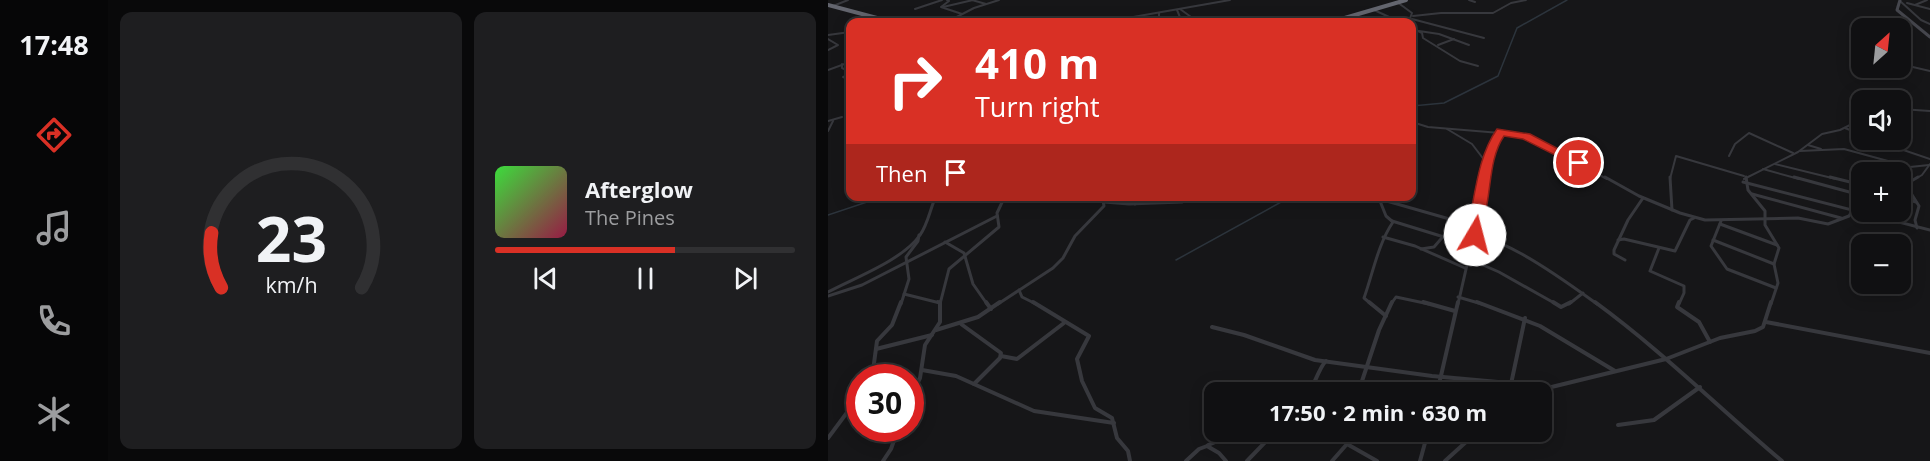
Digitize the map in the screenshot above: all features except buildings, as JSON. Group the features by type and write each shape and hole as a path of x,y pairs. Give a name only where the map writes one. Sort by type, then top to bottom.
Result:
{"highway":[{"path":"1345,18 1406,0"},
{"path":"829,6 876,18"}],"street":[{"path":"829,6 848,0"},
{"path":"915,9 942,0"},
{"path":"941,7 949,2 946,0"},
{"path":"941,7 973,0 986,4"},
{"path":"954,18 999,0"},
{"path":"1125,18 1230,0"},
{"path":"1468,0 1475,2"},
{"path":"1416,21 1442,13 1493,13 1512,3 1526,0"},
{"path":"1929,35 1897,10 1900,0 1921,21 1930,24"},
{"path":"1915,5 1928,0"},
{"path":"1397,2 1412,13 1411,18"},
{"path":"1905,3 1930,9"},
{"path":"941,7 962,14"},
{"path":"1179,9 1181,18"},
{"path":"1179,9 1192,18"},
{"path":"1374,10 1392,18"},
{"path":"1159,13 1160,18"},
{"path":"1416,23 1469,32 1484,38"},
{"path":"1417,31 1439,34 1469,45"},
{"path":"1417,31 1423,34 1423,38 1462,62 1478,66"},
{"path":"829,41 846,34"},
{"path":"1436,46 1455,39"},
{"path":"829,41 838,44"},
{"path":"829,41 838,44"},
{"path":"828,50 838,44"},
{"path":"828,70 846,63"},
{"path":"842,64 842,68 846,70"},
{"path":"1911,67 1930,71"},
{"path":"1911,110 1930,111"},
{"path":"828,131 829,124 834,119 842,117"},
{"path":"1416,123 1428,127 1524,135 1643,198 1696,218 1720,223 1778,246"},
{"path":"1672,210 1670,173 1676,156 1744,176 1797,153 1821,134 1851,124"},
{"path":"1445,128 1472,144 1488,165"},
{"path":"1844,128 1851,131"},
{"path":"1440,382 1488,165 1495,137 1501,132"},
{"path":"1729,156 1735,144 1749,133 1784,151 1797,153 1845,149 1910,167 1930,164"},
{"path":"1808,145 1821,150"},
{"path":"1904,150 1930,159"},
{"path":"1773,164 1851,182"},
{"path":"1917,228 1915,220 1919,211 1908,183 1922,175 1930,164"},
{"path":"1763,169 1851,192"},
{"path":"1552,386 1666,359 1710,342 1763,327 1776,288 1777,275 1774,264 1778,246 1765,225 1763,208 1743,182 1744,176"},
{"path":"1743,182 1851,211"},
{"path":"1750,193 1842,218"},
{"path":"1625,260 1614,252 1618,240 1643,198"},
{"path":"1911,200 1917,202"},
{"path":"874,364 878,339 892,325 903,292 911,277 906,257 918,241 934,201"},
{"path":"923,364 925,345 936,330 941,318 940,303 949,269 999,227 997,216 1003,201"},
{"path":"1134,204 1138,201"},
{"path":"1380,201 1474,226"},
{"path":"1380,201 1385,214 1392,221 1470,245"},
{"path":"936,330 961,324 991,309 1061,261 1073,238 1104,206 1104,202 1134,204 1182,202"},
{"path":"1720,223 1765,218 1779,220 1801,218 1827,224 1849,216 1851,213"},
{"path":"828,294 862,285 997,216"},
{"path":"1618,240 1623,239 1677,250 1690,220 1696,218"},
{"path":"1386,316 1364,298 1376,266 1383,237 1392,221"},
{"path":"1894,222 1930,230"},
{"path":"1720,223 1711,248 1727,269 1776,288"},
{"path":"1421,249 1436,246 1442,236 1451,231 1482,236 1534,259 1636,332 1700,387 1738,425 1758,439 1782,461"},
{"path":"828,294 895,255 919,235"},
{"path":"1383,237 1421,249 1465,268"},
{"path":"1713,240 1774,264"},
{"path":"945,242 964,253 973,284 991,309"},
{"path":"1659,248 1650,271 1684,286 1677,309 1699,322 1710,342"},
{"path":"1467,258 1499,272 1561,307 1584,293"},
{"path":"1018,290 1022,297 1049,310 1089,337 1077,356 1077,364 1095,408 1111,417 1117,438 1126,450 1130,461"},
{"path":"904,294 940,303"},
{"path":"1363,382 1386,316 1395,299 1399,297 1455,311"},
{"path":"1458,297 1497,307 1525,318 1576,345 1615,371"},
{"path":"1511,382 1525,318"},
{"path":"1001,356 1017,359 1064,322"},
{"path":"1766,322 1817,333 1869,339 1930,353"},
{"path":"961,324 998,349 1001,356"},
{"path":"1212,327 1239,333 1315,360 1491,382"},
{"path":"876,350 932,335"},
{"path":"974,385 1001,356"},
{"path":"1315,382 1322,364 1327,361"},
{"path":"924,370 956,376 1034,411 1114,423"},
{"path":"1618,425 1654,420 1700,387"},
{"path":"828,438 846,414"},
{"path":"883,461 893,442"},
{"path":"1186,461 1199,449 1216,442"},
{"path":"1247,461 1265,442"},
{"path":"1420,461 1425,442"},
{"path":"1445,461 1466,442"},
{"path":"1332,461 1347,444 1377,461"},
{"path":"1207,446 1226,461"}],"waterway":[{"path":"1416,106 1444,103 1498,76 1517,28 1567,0"},
{"path":"828,215 870,201"},
{"path":"1176,260 1283,201"}],"route":[{"path":"1475,235 1472,235 1481,204 1482,187 1493,142 1501,132 1526,136 1579,163"}]}
